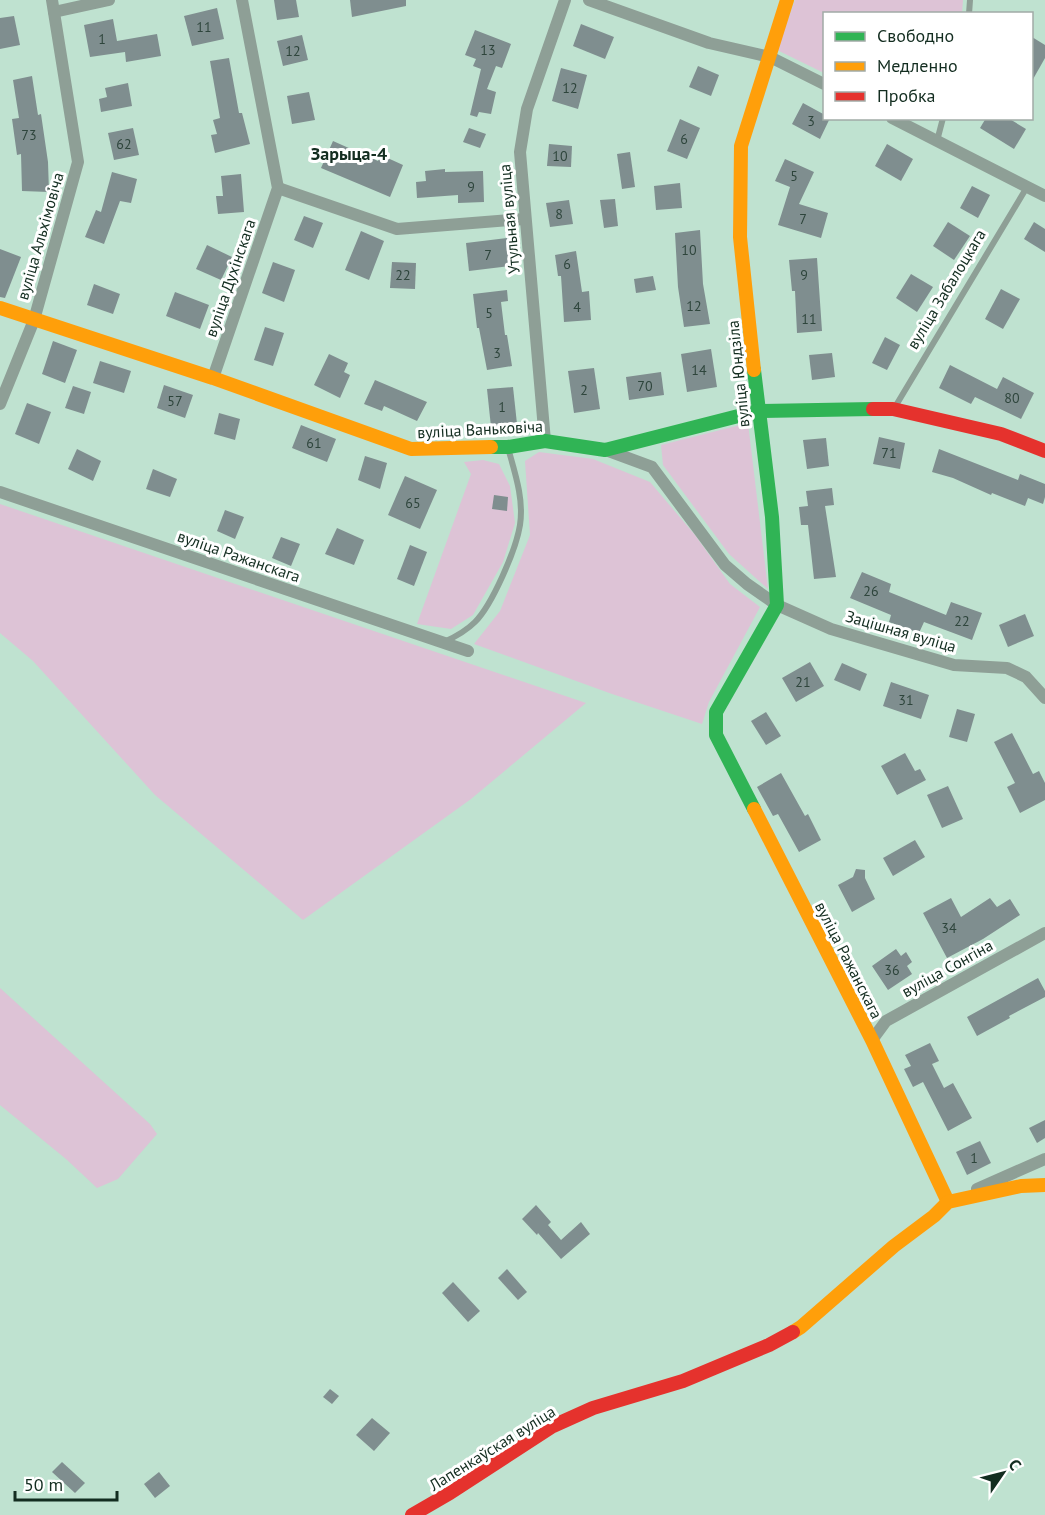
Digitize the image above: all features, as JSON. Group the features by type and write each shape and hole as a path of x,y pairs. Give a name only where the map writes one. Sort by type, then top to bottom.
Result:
{"street":[{"path":"53,6 109,0"},
{"name":"вуліца Духінскага","path":"213,378 278,188 242,0"},
{"name":"Утульная вуліца","path":"545,441 520,152 527,109 565,0"},
{"path":"589,0 709,43 770,57 823,83"},
{"name":"вуліца Юндзіла","path":"777,605 772,517 758,411 740,237 741,146 787,0"},
{"name":"вуліца Альхімовіча","path":"0,404 34,320 78,162 53,6"},
{"path":"896,120 1045,196"},
{"path":"278,188 397,229 524,219"},
{"name":"вуліца Ваньковіча","path":"0,308 213,378 411,449 508,447 545,441 605,450 758,411 893,409 1001,434 1045,451"},
{"name":"Зацішная вуліца","path":"605,450 652,466 725,564 747,584 777,605 831,629 954,664 1006,668 1026,676 1045,698"},
{"name":"вуліца Ражанскага","path":"0,492 468,651"},
{"name":"вуліца Ражанскага","path":"777,605 716,712 716,735 872,1041 948,1202"},
{"name":"вуліца Сонгіна","path":"872,1041 886,1021 1045,933"},
{"path":"948,1202 1045,1159"},
{"path":"948,1202 1021,1186 1045,1185"},
{"name":"Лапенкаўская вуліца","path":"412,1515 554,1426 593,1408 683,1381 726,1364 769,1345 801,1327 948,1202"}],"lane":[{"path":"938,141 943,120"},
{"name":"вуліца Забалоцкага","path":"893,409 1027,186"},
{"path":"442,642 456,637 476,621 491,599 509,560 520,525 519,492 508,447"}],"shaded area":[{"path":"795,0 963,0 962,12 823,12 823,73 777,50"},
{"path":"748,423 768,589 729,554 663,465 661,445"},
{"path":"539,452 593,459 650,482 695,535 730,584 760,607 709,702 702,724 474,644 500,611 530,535 525,461"},
{"path":"483,460 499,464 510,486 515,523 503,562 473,615 451,629 417,624 471,474 464,462"},
{"path":"0,504 586,703 471,799 303,920 155,795 33,661 0,633"},
{"path":"0,988 150,1124 157,1134 118,1179 97,1188 66,1159 0,1105"}],"building":[{"path":"274,0 296,0 299,17 277,20"},
{"path":"350,0 406,0 406,6 352,17"},
{"path":"217,8 224,39 192,46 184,16"},
{"path":"14,16 20,45 0,49 0,18"},
{"path":"113,19 117,41 157,34 161,56 126,62 125,52 90,57 84,25"},
{"path":"581,24 614,37 605,59 573,46"},
{"path":"475,30 511,44 502,68 496,66 487,89 496,92 491,114 479,112 477,117 470,115 481,69 473,66 476,59 465,55"},
{"path":"302,35 308,60 283,66 277,41"},
{"path":"1033,38 1045,45 1045,58 1033,79"},
{"path":"229,58 239,113 242,113 250,144 215,153 211,135 217,134 213,120 220,118 210,61"},
{"path":"698,66 719,75 711,96 689,87"},
{"path":"561,68 587,75 578,109 552,101"},
{"path":"32,76 38,115 41,114 48,162 49,192 22,191 21,154 17,155 12,119 19,118 13,80"},
{"path":"128,83 132,106 101,112 99,99 107,97 105,88"},
{"path":"309,92 315,120 292,124 287,96"},
{"path":"803,103 823,114 823,120 829,120 820,139 792,124"},
{"path":"680,119 700,128 687,159 667,151"},
{"path":"985,120 1011,120 1026,129 1014,149 980,128"},
{"path":"133,128 139,155 114,160 108,133"},
{"path":"469,128 486,134 480,148 463,142"},
{"path":"333,141 378,161 381,155 403,165 390,197 321,168"},
{"path":"549,144 572,146 571,167 547,166"},
{"path":"887,144 913,159 901,181 875,166"},
{"path":"630,152 635,187 622,189 617,154"},
{"path":"785,159 814,172 799,204 828,213 821,238 778,225 790,187 775,181"},
{"path":"445,169 445,172 483,171 484,202 458,203 458,195 417,198 416,182 426,181 425,171"},
{"path":"112,172 137,179 131,203 120,201 104,244 85,237 96,210 101,212"},
{"path":"241,174 244,212 218,214 216,196 223,196 221,176"},
{"path":"680,183 682,208 656,210 654,186"},
{"path":"972,186 990,195 978,218 960,208"},
{"path":"615,199 618,226 604,228 600,200"},
{"path":"569,200 573,224 550,227 546,203"},
{"path":"304,216 323,223 313,248 294,240"},
{"path":"948,222 970,236 954,260 933,246"},
{"path":"1034,222 1045,229 1045,252 1024,239"},
{"path":"700,230 703,284 710,324 684,327 678,287 675,233"},
{"path":"361,231 384,241 369,280 345,270"},
{"path":"507,238 510,266 469,271 466,243"},
{"path":"207,245 232,257 221,280 196,269"},
{"path":"0,249 21,257 5,298 0,297"},
{"path":"576,251 582,292 589,291 591,320 564,322 561,276 558,276 555,255"},
{"path":"817,258 822,331 797,333 795,291 792,291 789,260"},
{"path":"273,262 295,270 284,302 262,293"},
{"path":"392,262 416,263 415,289 390,288"},
{"path":"911,274 933,287 917,312 896,298"},
{"path":"653,276 656,290 636,293 634,279"},
{"path":"94,284 120,294 113,314 87,305"},
{"path":"1001,289 1020,299 1003,329 985,319"},
{"path":"507,290 508,301 501,302 512,366 487,370 479,328 477,328 473,294"},
{"path":"175,292 209,305 200,329 166,316"},
{"path":"265,327 284,333 273,366 254,360"},
{"path":"885,337 900,345 887,370 872,363"},
{"path":"53,341 77,350 65,383 42,374"},
{"path":"711,349 717,387 687,392 681,354"},
{"path":"832,353 835,377 812,380 809,355"},
{"path":"329,354 348,363 344,372 350,375 340,398 314,385"},
{"path":"100,361 131,371 124,393 93,383"},
{"path":"950,365 997,389 1003,377 1034,393 1021,419 975,397 971,404 939,388"},
{"path":"594,368 600,409 574,413 568,371"},
{"path":"661,372 664,395 629,400 626,377"},
{"path":"375,380 427,402 417,421 384,406 382,411 364,404"},
{"path":"164,385 193,395 185,418 157,408"},
{"path":"73,386 91,392 84,414 65,408"},
{"path":"513,387 517,424 491,427 487,389"},
{"path":"27,403 51,412 39,444 15,434"},
{"path":"219,413 240,419 235,440 214,434"},
{"path":"301,425 336,439 327,462 292,448"},
{"path":"879,437 905,443 900,469 873,464"},
{"path":"826,438 829,466 807,469 803,440"},
{"path":"77,449 101,461 93,481 68,469"},
{"path":"939,449 1018,480 1020,474 1045,484 1043,504 1028,498 1025,506 932,472"},
{"path":"365,456 387,463 380,489 358,480"},
{"path":"153,469 177,479 170,497 146,489"},
{"path":"405,476 437,490 420,529 388,515"},
{"path":"832,488 834,505 825,506 836,577 814,579 808,525 801,525 799,507 808,506 806,491"},
{"path":"494,495 508,497 507,511 492,509"},
{"path":"225,510 244,517 235,539 217,531"},
{"path":"337,528 364,540 354,565 325,554"},
{"path":"281,537 300,544 291,566 272,558"},
{"path":"410,545 427,552 414,586 397,579"},
{"path":"862,572 891,584 889,592 946,615 951,602 982,613 972,640 924,622 919,633 889,622 891,615 850,598"},
{"path":"1025,614 1034,636 1008,647 999,625"},
{"path":"810,662 824,686 796,702 782,678"},
{"path":"842,663 867,674 860,691 834,680"},
{"path":"891,682 929,695 921,719 883,706"},
{"path":"957,709 975,714 967,742 949,737"},
{"path":"766,712 781,736 766,745 751,721"},
{"path":"1012,733 1033,774 1039,771 1045,783 1045,800 1020,813 1007,787 1015,783 994,742"},
{"path":"905,753 915,771 920,769 926,780 897,795 881,766"},
{"path":"781,773 805,816 808,814 821,840 799,852 778,814 773,816 757,787"},
{"path":"948,786 963,819 942,828 927,795"},
{"path":"915,840 925,857 893,876 883,858"},
{"path":"856,869 865,870 865,878 875,899 852,912 838,885 853,877"},
{"path":"951,898 961,917 990,898 997,907 1010,899 1020,915 983,939 947,958 923,913"},
{"path":"896,949 901,956 906,952 912,962 907,966 912,974 888,990 872,966"},
{"path":"1038,978 1045,991 1045,997 977,1036 967,1017"},
{"path":"930,1043 939,1061 932,1064 944,1088 953,1083 972,1118 948,1131 923,1082 913,1087 904,1069 911,1066 905,1055"},
{"path":"1045,1120 1045,1138 1037,1143 1029,1128"},
{"path":"980,1141 991,1163 967,1175 956,1152"},
{"path":"536,1205 551,1222 548,1225 561,1240 581,1222 590,1234 561,1259 522,1219"},
{"path":"507,1269 527,1292 518,1300 498,1278"},
{"path":"453,1282 480,1311 468,1322 442,1293"},
{"path":"330,1389 339,1396 332,1404 323,1397"},
{"path":"372,1418 390,1433 374,1451 356,1435"},
{"path":"62,1462 85,1483 75,1493 52,1472"},
{"path":"159,1472 170,1486 155,1498 144,1484"}],"traffic: fast":[{"path":"754,370 772,517 777,605 716,712 716,735 754,809"},
{"path":"491,447 508,447 545,441 605,450 758,411 873,409"}],"traffic: slow":[{"path":"754,370 740,237 741,146 787,0"},
{"path":"0,308 213,378 411,449 491,447"},
{"path":"754,809 872,1040 948,1202"},
{"path":"793,1332 948,1202 1021,1186 1045,1185"}],"traffic: jam":[{"path":"873,409 893,409 1001,434 1045,451"},
{"path":"412,1515 553,1426 593,1408 683,1381 769,1345 793,1332"}],"district":[{"name":"Зарыца-4","path":"349,153"}]}
